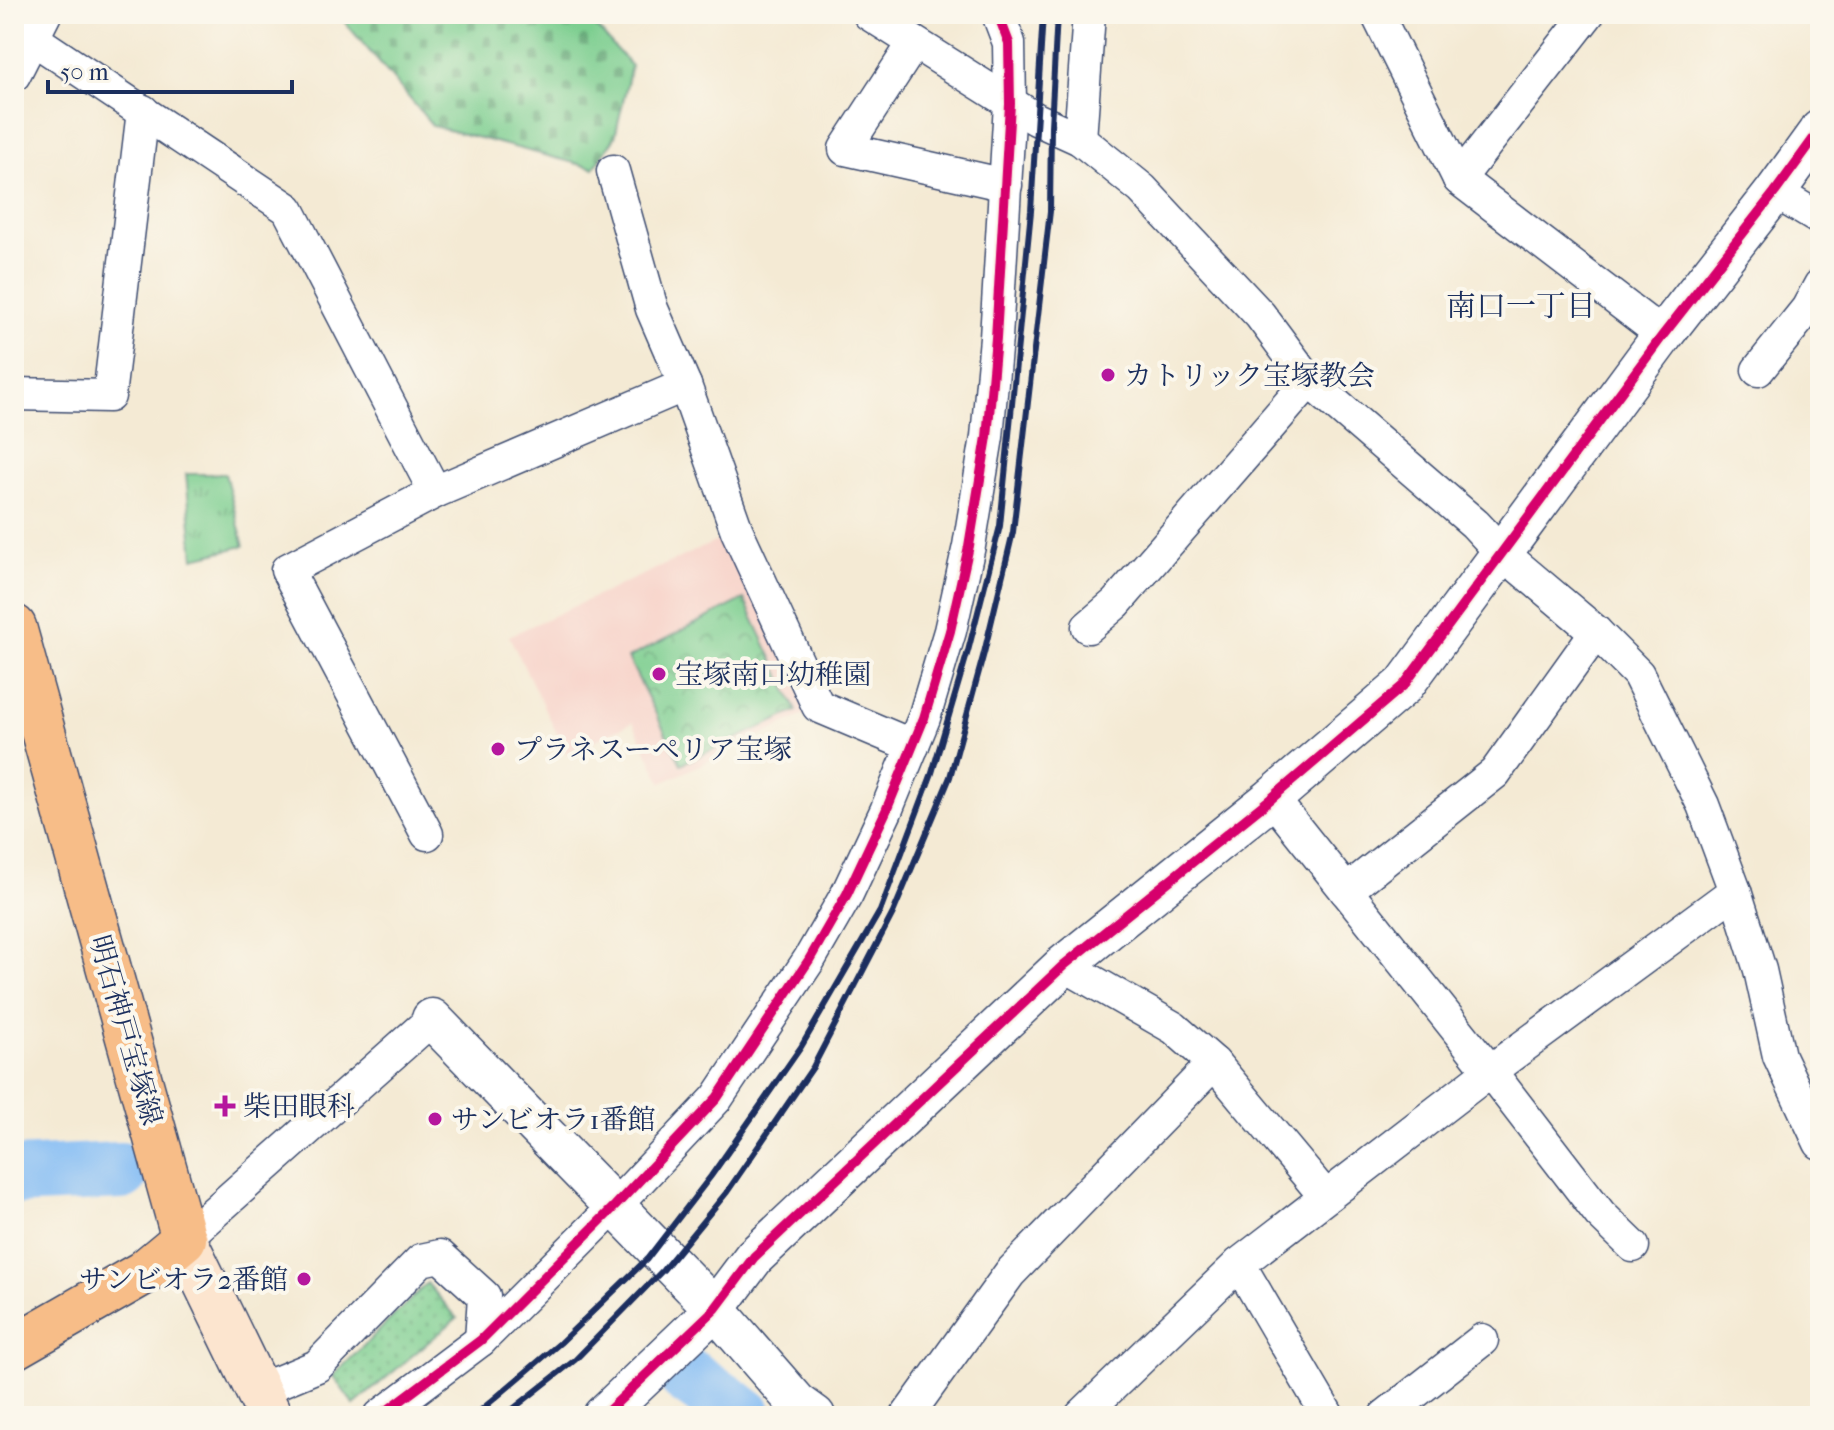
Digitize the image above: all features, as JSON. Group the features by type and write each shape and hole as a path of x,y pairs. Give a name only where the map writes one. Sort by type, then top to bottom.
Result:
{"main road":[{"name":"明石神戸宝塚線","path":"14,627 184,1239"},
{"path":"14,1347 143,1273 184,1239 263,1403"}],"street":[{"path":"869,14 1010,104 1080,139 1142,189 1260,315 1309,381 1475,524 1501,552 1596,632 1638,674 1703,805 1760,970 1779,1056 1820,1143"},
{"path":"380,1416 481,1340 717,1098 809,960 847,894 886,811 924,718 950,631 969,546 987,437 1010,104 1009,43 998,14"},
{"path":"1080,139 1089,14"},
{"path":"1377,14 1459,179 1663,335"},
{"path":"1459,179 1588,14"},
{"path":"14,75 39,26 143,111 288,209 435,492"},
{"path":"914,43 845,149 1006,185"},
{"path":"14,394 109,396 143,111"},
{"path":"603,1416 715,1309 754,1257 1064,965 1272,798 1404,685 1663,335 1820,130"},
{"path":"613,171 652,309 685,385 737,531 818,706 913,746"},
{"path":"1775,192 1820,219"},
{"path":"1758,370 1807,309 1820,285"},
{"path":"1088,627 1116,603 1309,381"},
{"path":"427,834 287,570 435,492 685,385"},
{"path":"1346,891 1495,773 1596,632"},
{"path":"1272,798 1600,1214 1633,1246"},
{"path":"1081,1416 1239,1264 1490,1071 1735,891"},
{"path":"1064,965 1174,1028 1214,1063 1325,1196"},
{"path":"184,1239 432,1019 715,1309 797,1403 815,1416"},
{"path":"907,1416 1010,1273 1214,1063"},
{"path":"263,1403 317,1366 421,1260 440,1256 484,1296 481,1340"},
{"path":"1239,1264 1328,1416"},
{"path":"1385,1416 1482,1340"}],"shaded area":[{"name":"宝塚南口幼稚園","path":"730,535 808,713 662,783 633,722 567,754 509,636"}],"green space":[{"path":"338,14 585,14 631,66 615,137 594,168 433,126"},
{"path":"186,474 225,474 244,546 194,558"},
{"path":"744,599 797,711 681,764 628,658"},
{"path":"427,1283 457,1318 354,1405 333,1376"}],"waterway":[{"path":"14,1176 121,1171"},
{"path":"688,1377 744,1416"}],"railway":[{"path":"474,1416 560,1343 647,1259 711,1176 801,1047 880,911 932,773 1000,526 1031,211 1043,14"},
{"path":"504,1416 575,1360 663,1270 727,1192 813,1067 893,913 950,777 1013,532 1050,211 1057,14"}],"cycle path":[{"path":"380,1416 481,1340 717,1098 809,960 847,894 886,811 924,718 950,631 969,546 987,437 1010,104 1009,43 998,14"},
{"path":"603,1416 715,1309 754,1257 1064,965 1272,798 1404,685 1663,335 1820,130"}],"place":[{"name":"カトリック宝塚教会","path":"1108,375"},
{"name":"宝塚南口幼稚園","path":"659,674"},
{"name":"プラネスーペリア宝塚","path":"498,749"},
{"name":"柴田眼科","path":"225,1106"},
{"name":"サンビオラ1番館","path":"435,1119"},
{"name":"サンビオラ2番館","path":"304,1279"}],"district":[{"name":"南口一丁目","path":"1521,306"}]}
